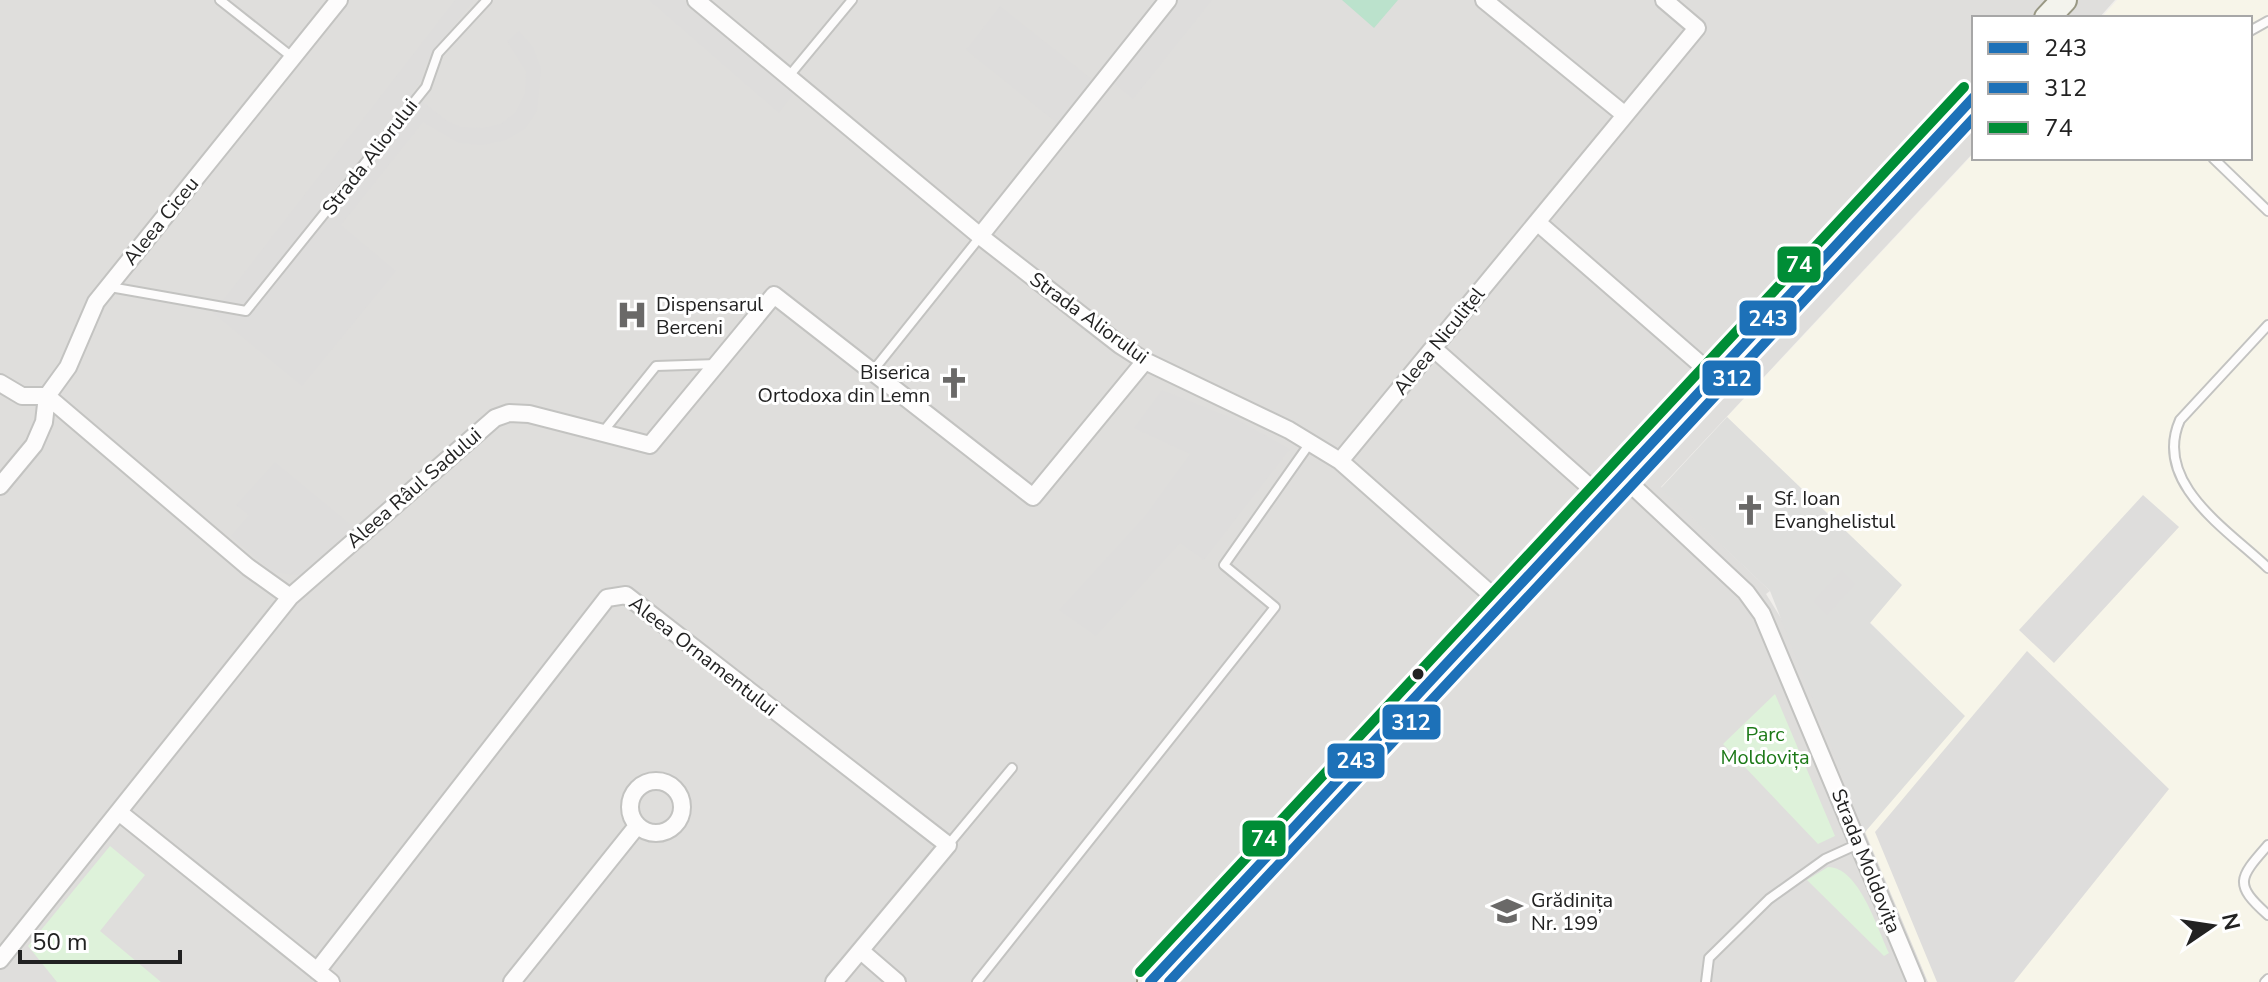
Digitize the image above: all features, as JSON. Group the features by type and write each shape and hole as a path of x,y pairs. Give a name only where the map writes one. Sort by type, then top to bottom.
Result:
{"street":[{"name":"Aleea Ciceu","path":"0,486 34,445 44,422 47,396 68,367 89,315 108,286 339,0"},
{"name":"Strada Aliorului","path":"696,0 980,236 1145,361 1340,461 1502,604"},
{"path":"980,236 1168,0"},
{"path":"1484,0 1625,115"},
{"name":"Aleea Niculițel","path":"1340,461 1697,28 1664,0"},
{"path":"1150,982 1972,99"},
{"path":"1537,222 1714,376"},
{"name":"Aleea Râul Sadului","path":"0,960 290,597 495,418 509,413 529,414 650,445 774,295 1033,497 1145,361"},
{"path":"1433,348 1601,497"},
{"path":"0,383 22,396 47,396 248,567 290,597"},
{"name":"Strada Moldovița","path":"1621,475 1746,592 1762,614 1916,982"},
{"name":"Aleea Ornamentului","path":"317,971 607,598 615,594 626,595 948,845"},
{"path":"120,813 331,982"},
{"path":"512,982 637,826"},
{"path":"834,982 948,845"},
{"path":"861,951 897,982"}],"lane":[{"path":"220,0 292,57"},
{"name":"Strada Aliorului","path":"108,286 246,311 426,87 438,53 487,0"},
{"path":"788,77 852,0"},
{"path":"2215,160 2268,211"},
{"path":"872,372 980,236"},
{"path":"2268,325 2180,420 2172,437 2177,473 2191,493 2268,568"},
{"path":"602,433 656,366 718,364"},
{"path":"977,982 1275,607 1224,565 1310,443"},
{"path":"948,845 1012,768"},
{"path":"1706,982 1709,958 1769,899 1825,859 1858,843"},
{"path":"2268,845 2247,870 2242,882 2245,895 2268,915"}],"shaded area":[{"path":"0,0 2115,0 2101,16 1972,16 1972,154 1661,487 1770,591 1766,594 1784,623 1928,982 0,982"},
{"path":"455,0 474,0 438,45 425,65 422,80 411,93 447,121 461,127 482,128 501,124 515,113 525,93 526,72 507,41 519,31 533,47 541,69 537,111 525,129 506,140 482,145 459,143 423,122 341,225 396,271 302,386 213,313"},
{"path":"649,0 683,0 794,93 779,113"},
{"path":"1175,0 1212,0 1133,99 1111,81"},
{"path":"2117,0 2268,0 2268,982 1928,982 1865,832 1964,716 1870,622 1901,584 1727,417 1972,155 1972,160 2252,160 2252,16 2103,16"},
{"path":"1000,6 1093,80 1058,124 966,50"},
{"path":"1162,390 1239,421 1290,449 1204,560 1180,543 1096,636 1059,610 1145,516 1190,454 1134,428"},
{"path":"1727,417 1902,585 1870,623 1965,716 1865,832 1770,591 1661,488"},
{"path":"275,462 356,529 303,576 273,572 231,536 249,515 236,505"},
{"path":"2143,495 2179,527 2054,663 2019,630"},
{"path":"1842,570 1856,584 1827,615 1813,601"},
{"path":"2027,651 2169,789 2014,982 1937,982 1875,832"}],"green space":[{"path":"1342,0 1398,0 1374,28"},
{"name":"Parc Moldovița","path":"1775,694 1835,836 1818,844 1723,744"},
{"path":"110,846 145,875 100,931 161,982 57,982 28,946"},
{"path":"1828,867 1849,877 1858,888 1889,953 1884,956 1807,880"}],"transit line":[{"name":"74","path":"1140,972 1964,87"},
{"name":"243","path":"1150,982 1972,99"},
{"name":"312","path":"1169,982 1972,120"}],"place":[{"name":"Dispensarul Berceni","path":"632,315"},
{"name":"Biserica Ortodoxa din Lemn","path":"954,383"},
{"name":"Sf. Ioan Evanghelistul","path":"1750,510"},
{"name":"Grădinița Nr. 199","path":"1507,911"}]}
